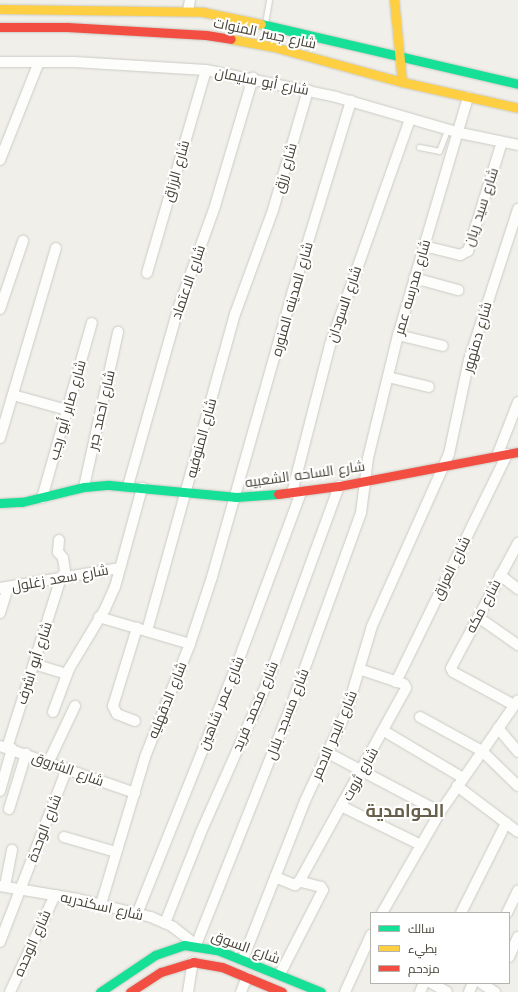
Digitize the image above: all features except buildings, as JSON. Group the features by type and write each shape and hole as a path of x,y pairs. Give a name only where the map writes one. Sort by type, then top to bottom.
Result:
{"street":[{"path":"188,11 190,0"},
{"path":"394,0 402,82"},
{"name":"شارع جسر المنوات","path":"0,9 94,4 188,11 265,24 400,58 518,84"},
{"name":"شارع جسر المنوات","path":"0,27 89,28 206,35 280,49 402,82 518,108"},
{"name":"شارع أبو سليمان","path":"0,62 165,66 206,70 308,90 351,101 447,130 518,145"},
{"path":"0,160 38,62"},
{"name":"شارع الرزاق","path":"147,273 206,70"},
{"name":"شارع الاعتماد","path":"128,486 178,308 215,206 253,78"},
{"name":"شارع رزق","path":"260,246 274,210 308,90"},
{"name":"شارع مدرسه عمر","path":"366,480 368,458 398,335 414,278 460,133 468,97"},
{"name":"شارع المدينه المنوره","path":"236,497 292,294 351,101"},
{"name":"شارع السودان","path":"297,492 330,345 410,119"},
{"name":"شارع سيد ريان","path":"424,246 458,255 468,251 502,142"},
{"name":"شارع دمنهور","path":"442,467 451,448 461,394 480,320 517,216"},
{"path":"0,310 23,241"},
{"name":"شارع المنوفيه","path":"147,631 235,314 260,246"},
{"path":"0,438 56,248"},
{"path":"414,278 458,290"},
{"name":"شارع صابر أبو رجب","path":"42,498 92,323"},
{"name":"شارع احمد جبر","path":"84,487 118,332"},
{"path":"398,335 443,346"},
{"path":"388,377 429,386"},
{"path":"13,395 67,410"},
{"name":"شارع العراق","path":"396,682 502,455 518,402"},
{"name":"شارع الساحه الشعبيه","path":"0,503 42,498 84,487 128,486 236,497 297,492 339,486 518,452"},
{"name":"شارع البحر الاحمر","path":"243,959 274,877 347,710 372,626 416,532 442,467"},
{"name":"شارع مسجد بلال","path":"196,945 292,702 361,513 366,480"},
{"name":"شارع محمد فريد","path":"165,923 201,832 267,683 339,486"},
{"path":"53,712 67,674 113,593 142,488"},
{"name":"شارع عمر شاهين","path":"137,914 242,652 297,492"},
{"name":"شارع الدقهليه","path":"101,904 150,743 190,644 236,497"},
{"path":"59,540 58,552 63,558 63,578"},
{"name":"شارع مكه","path":"516,702 451,669 518,543"},
{"name":"شارع سعد زغلول","path":"4,588 120,568"},
{"path":"500,575 518,589"},
{"name":"شارع أبو اشرف","path":"0,791 7,748 63,578"},
{"path":"0,613 4,588"},
{"path":"100,617 190,644"},
{"path":"478,617 518,645"},
{"path":"135,721 117,714 113,706 137,628"},
{"path":"34,664 67,674"},
{"path":"359,669 396,682"},
{"name":"شارع ثروت","path":"300,880 362,771 406,688 396,682"},
{"path":"386,912 440,812 516,702"},
{"path":"49,762 75,706"},
{"path":"420,717 482,751 518,786"},
{"path":"498,728 518,752"},
{"path":"384,731 460,782 518,832"},
{"name":"شارع الشروق","path":"7,748 135,793"},
{"path":"328,753 440,812"},
{"path":"9,809 26,754"},
{"name":"شارع الوحدة","path":"0,942 67,768"},
{"path":"342,806 421,845"},
{"path":"462,912 506,823"},
{"path":"64,837 116,852"},
{"path":"2,886 12,850"},
{"path":"274,877 294,885 300,880 321,887 323,890 280,974"},
{"name":"شارع اسكندريه","path":"2,886 101,904 137,914 165,923 196,945"},
{"path":"507,912 518,890"},
{"name":"شارع الوحده","path":"10,992 54,895"},
{"path":"510,955 518,936"},
{"name":"شارع السوق","path":"100,992 165,950 184,945 196,945 243,959 321,992"},
{"path":"345,992 368,946"},
{"path":"188,992 193,962"},
{"name":"شارع السوق","path":"130,992 161,972 193,962 222,967 247,977 267,989 282,992"},
{"path":"241,992 247,977"},
{"path":"434,984 447,992"},
{"path":"483,984 495,992"}],"lane":[{"path":"265,24 269,0"},
{"path":"419,147 439,151 447,130"}],"traffic: fast":[{"path":"261,24 518,84"},
{"path":"0,503 22,502 84,487 109,485 236,497 278,494"},
{"path":"100,992 155,955 184,945 220,951 321,992"}],"traffic: slow":[{"path":"394,0 402,82"},
{"path":"0,9 203,12 261,24"},
{"path":"231,39 274,47 402,82 518,108"}],"traffic: jam":[{"path":"0,27 67,27 206,35 231,39"},
{"path":"278,494 339,486 518,452"},
{"path":"130,992 161,972 193,962 222,967 282,992"}],"district":[{"name":"الحوامدية","path":"405,811"}]}
